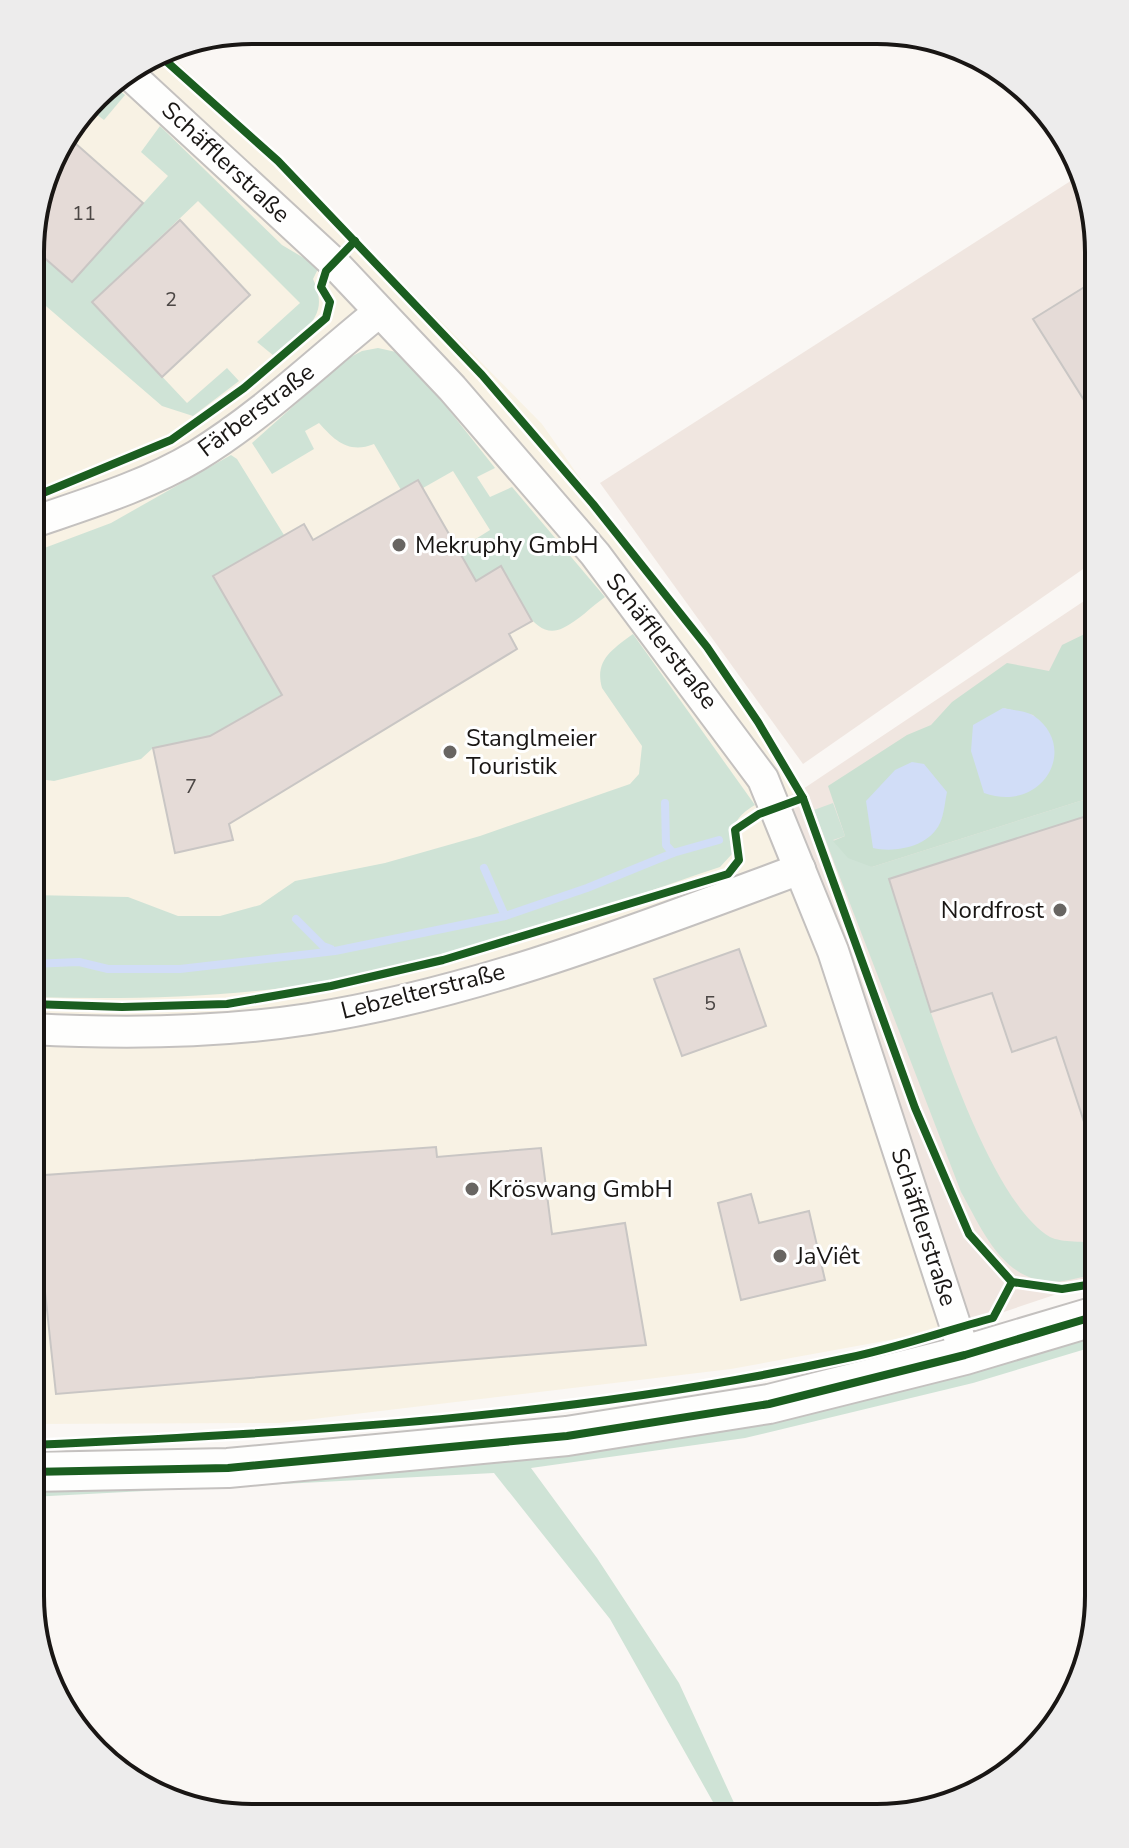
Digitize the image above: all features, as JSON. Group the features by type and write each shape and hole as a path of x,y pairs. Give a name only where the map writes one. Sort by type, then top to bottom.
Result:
{"street":[{"name":"Schäfflerstraße","path":"136,80 334,263 520,464 595,554 718,714 763,779 833,951 965,1355"},
{"name":"Färberstraße","path":"44,518 135,485 193,458 283,394 379,312"},
{"name":"Lebzelterstraße","path":"44,1030 107,1034 227,1027 308,1019 374,1006 538,961 800,869"},
{"path":"44,1472 228,1468 567,1436 769,1404 965,1355 1085,1319"}],"shaded area":[{"path":"175,59 289,167 542,424 800,791 775,802 956,1328 731,1369 280,1423 44,1424 46,225 60,173 72,148 96,115 137,79"},
{"path":"1072,180 1085,239 1085,568 803,764 600,483"},
{"path":"1085,600 1085,1285 956,1328 774,802 800,791"}],"green space":[{"path":"121,92 125,95 104,120 97,114"},
{"path":"160,126 282,245 319,267 313,279 319,304 316,314 304,331 274,356 257,342 300,303 198,201 92,302 187,403 227,368 239,381 193,416 162,406 44,304 44,258 72,282 168,176 141,152"},
{"path":"378,348 396,352 414,366 495,468 477,477 490,497 512,487 605,597 579,618 552,631 542,628 524,611 501,567 210,736 153,748 141,759 54,781 44,780 44,548 111,523 231,455 237,459 284,535 214,576 458,550 490,530 453,471 423,488 401,490 374,444 357,447 343,444 319,423 305,431 314,449 272,474 252,443 345,360 362,351"},
{"path":"633,634 755,805 735,825 732,854 720,867 495,943 370,974 226,994 44,997 44,895 128,897 178,916 220,916 260,905 295,881 385,863 480,836 630,784 639,774 642,746 602,688 600,678 607,656"},
{"path":"1085,634 1085,799 872,867 848,858 833,841 845,836 828,786 907,735 931,725 952,702 1007,663 1049,671 1062,645","holes":["1003,708 1033,715 1051,737"]},
{"path":"1085,799 1085,816 889,879 932,1017 975,1127 999,1175 1024,1213 1050,1237 1085,1242 1085,1276 1055,1282 1037,1280 1008,1264 987,1238 961,1192 814,810 833,803 845,836 833,840 872,867"},
{"path":"1085,1332 1085,1349 973,1383 745,1438 531,1468 597,1558 679,1683 735,1804 714,1804 610,1619 494,1473 44,1496 44,1482 321,1468"}],"water":[{"path":"1003,708 1034,716 1047,729 1054,744 1054,760 1048,774 1037,786 1023,794 1005,797 984,793 971,751 973,725"},
{"path":"912,762 924,764 947,792 940,823 920,843 901,849 873,848 866,801 895,770"}],"building":[{"path":"75,143 143,203 72,282 44,258 44,252 51,198"},
{"path":"180,220 250,295 162,377 92,302"},
{"path":"1085,287 1085,402 1033,319"},
{"path":"418,480 476,581 501,566 532,621 509,634 517,649 229,824 233,840 175,853 153,748 210,736 282,695 213,576 304,524 313,540"},
{"path":"1085,816 1085,1125 1056,1037 1012,1052 992,993 931,1012 889,879"},
{"path":"739,949 766,1026 682,1056 654,979"},
{"path":"436,1147 437,1157 541,1148 552,1234 625,1223 646,1345 56,1394 44,1282 44,1175"},
{"path":"751,1194 759,1223 809,1211 825,1280 741,1300 718,1203"}],"waterway":[{"path":"665,803 666,845 673,853"},
{"path":"44,963 79,962 108,969 180,969 335,951 505,916 587,888 673,853 719,840"},
{"path":"484,868 505,916"},
{"path":"296,919 323,946 331,949"}],"cycle path":[{"path":"167,62 278,161 482,375 593,504 707,647 758,722 803,798 915,1108 969,1234 1012,1282 1062,1289 1085,1285"},
{"path":"44,493 171,440 244,388 326,318 330,302 321,287 326,271 355,241"},
{"path":"44,1004 122,1007 227,1004 331,986 443,960 728,874 739,860 735,830 759,814 803,798"},
{"path":"44,1444 235,1435 440,1419 644,1395 746,1378 865,1354 993,1318 1012,1282"},
{"path":"44,1472 228,1468 567,1436 769,1404 965,1355 1085,1319"}],"place":[{"name":"Mekruphy GmbH","path":"399,545"},
{"name":"Stanglmeier Touristik","path":"450,752"},
{"name":"Nordfrost","path":"1060,910"},
{"name":"Kröswang GmbH","path":"472,1189"},
{"name":"JaViêt","path":"780,1256"}]}
